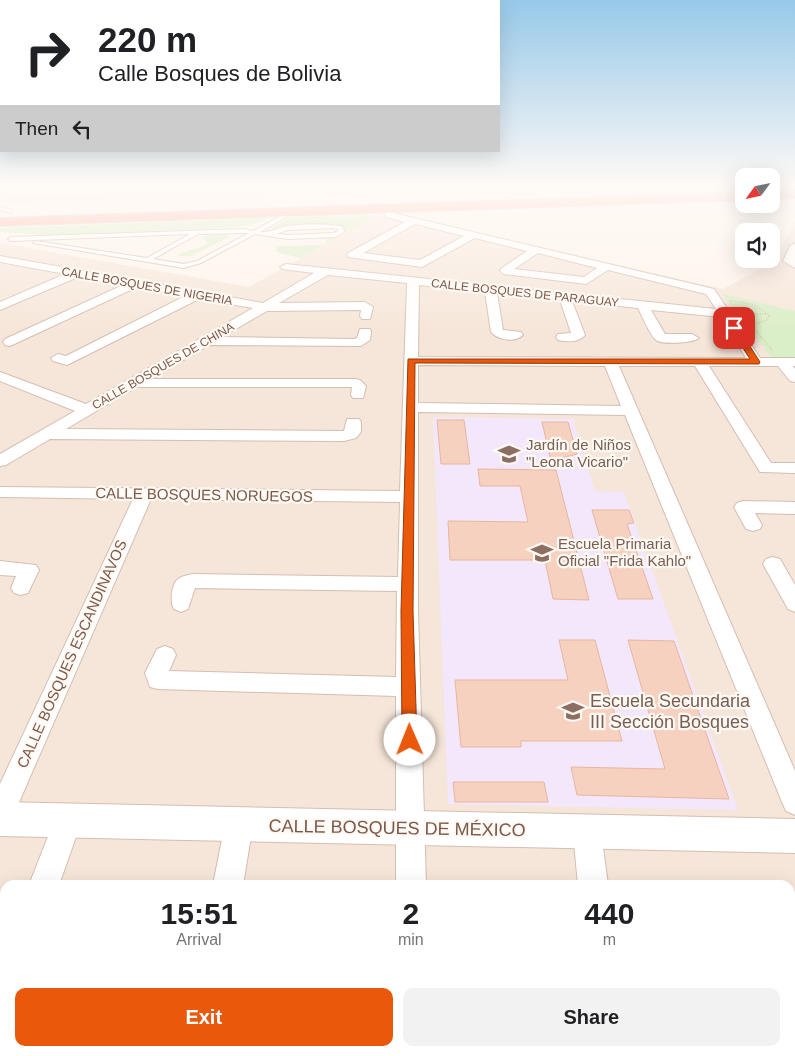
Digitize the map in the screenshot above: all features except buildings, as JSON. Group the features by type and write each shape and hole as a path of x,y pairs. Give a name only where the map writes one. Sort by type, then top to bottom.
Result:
{"street":[{"path":"387,235 352,255 422,264 473,235"},
{"path":"474,235 606,266 713,296 756,362"},
{"path":"795,248 788,261 795,265"},
{"path":"536,250 506,270 507,272 586,282 606,266"},
{"name":"CALLE BOSQUES DE NIGERIA","path":"0,260 264,307 365,306 368,307 366,316"},
{"path":"0,271 21,263"},
{"path":"286,267 326,271"},
{"name":"CALLE BOSQUES DE PARAGUAY","path":"326,271 725,314"},
{"name":"CALLE BOSQUES DE CHINA","path":"0,461 326,271"},
{"path":"0,306 77,273"},
{"path":"411,880 412,828 407,584 413,281"},
{"path":"5,340 134,284"},
{"path":"490,289 497,332 503,335 516,335"},
{"path":"58,358 67,361 197,295"},
{"path":"563,337 578,335 565,297"},
{"path":"643,306 661,338 692,338"},
{"path":"205,341 356,342 364,340 365,332"},
{"path":"5,340 24,348"},
{"path":"411,361 788,362 795,378"},
{"path":"610,361 795,802"},
{"path":"700,362 766,468 793,468"},
{"path":"0,376 87,410"},
{"path":"133,383 355,383 359,386 358,395"},
{"path":"411,407 631,411"},
{"path":"46,434 344,436 353,432 353,422"},
{"name":"CALLE BOSQUES NORUEGOS","path":"0,492 409,497"},
{"name":"CALLE BOSQUES ESCANDINAVOS","path":"0,814 144,495"},
{"path":"753,524 743,507 795,508"},
{"path":"773,564 790,587 795,604"},
{"path":"0,568 29,570 21,588"},
{"path":"181,604 184,585 193,581 407,584"},
{"path":"165,655 157,673 158,680 408,687"},
{"name":"CALLE BOSQUES DE MÉXICO","path":"0,819 795,836"},
{"path":"46,880 68,820"},
{"path":"229,880 239,824"},
{"path":"587,832 592,880"}],"lane":[{"path":"94,235 8,238 184,266 199,262 249,235"},
{"path":"148,260 192,235"},
{"path":"278,235 288,237 328,235"}],"path":[{"path":"713,296 752,305 767,314"},
{"path":"731,301 752,326 788,362"},
{"path":"725,314 767,314"},
{"path":"734,328 752,326 767,320 769,316 767,314"}],"shaded area":[{"path":"342,235 488,235 723,289 762,268 780,268 780,254 788,235 795,235 795,880 0,880 0,243 249,287"},
{"path":"433,417 573,419 595,491 624,492 738,810 448,804"}],"green space":[{"path":"231,236 191,256 177,256 209,243 205,242 207,241 204,240 206,238 202,237"},
{"path":"338,237 301,258 276,252 277,246 322,245 327,242 326,238"},
{"path":"722,294 795,311 795,357 771,357"}],"place":[{"name":"Jardín de Niños \"Leona Vicario\"","path":"509,454"},
{"name":"Escuela Primaria Oficial \"Frida Kahlo\"","path":"542,553"},
{"name":"Escuela Secundaria III Sección Bosques","path":"573,711"}],"route":[{"path":"410,740 407,611 411,361 756,362 734,328"}]}
